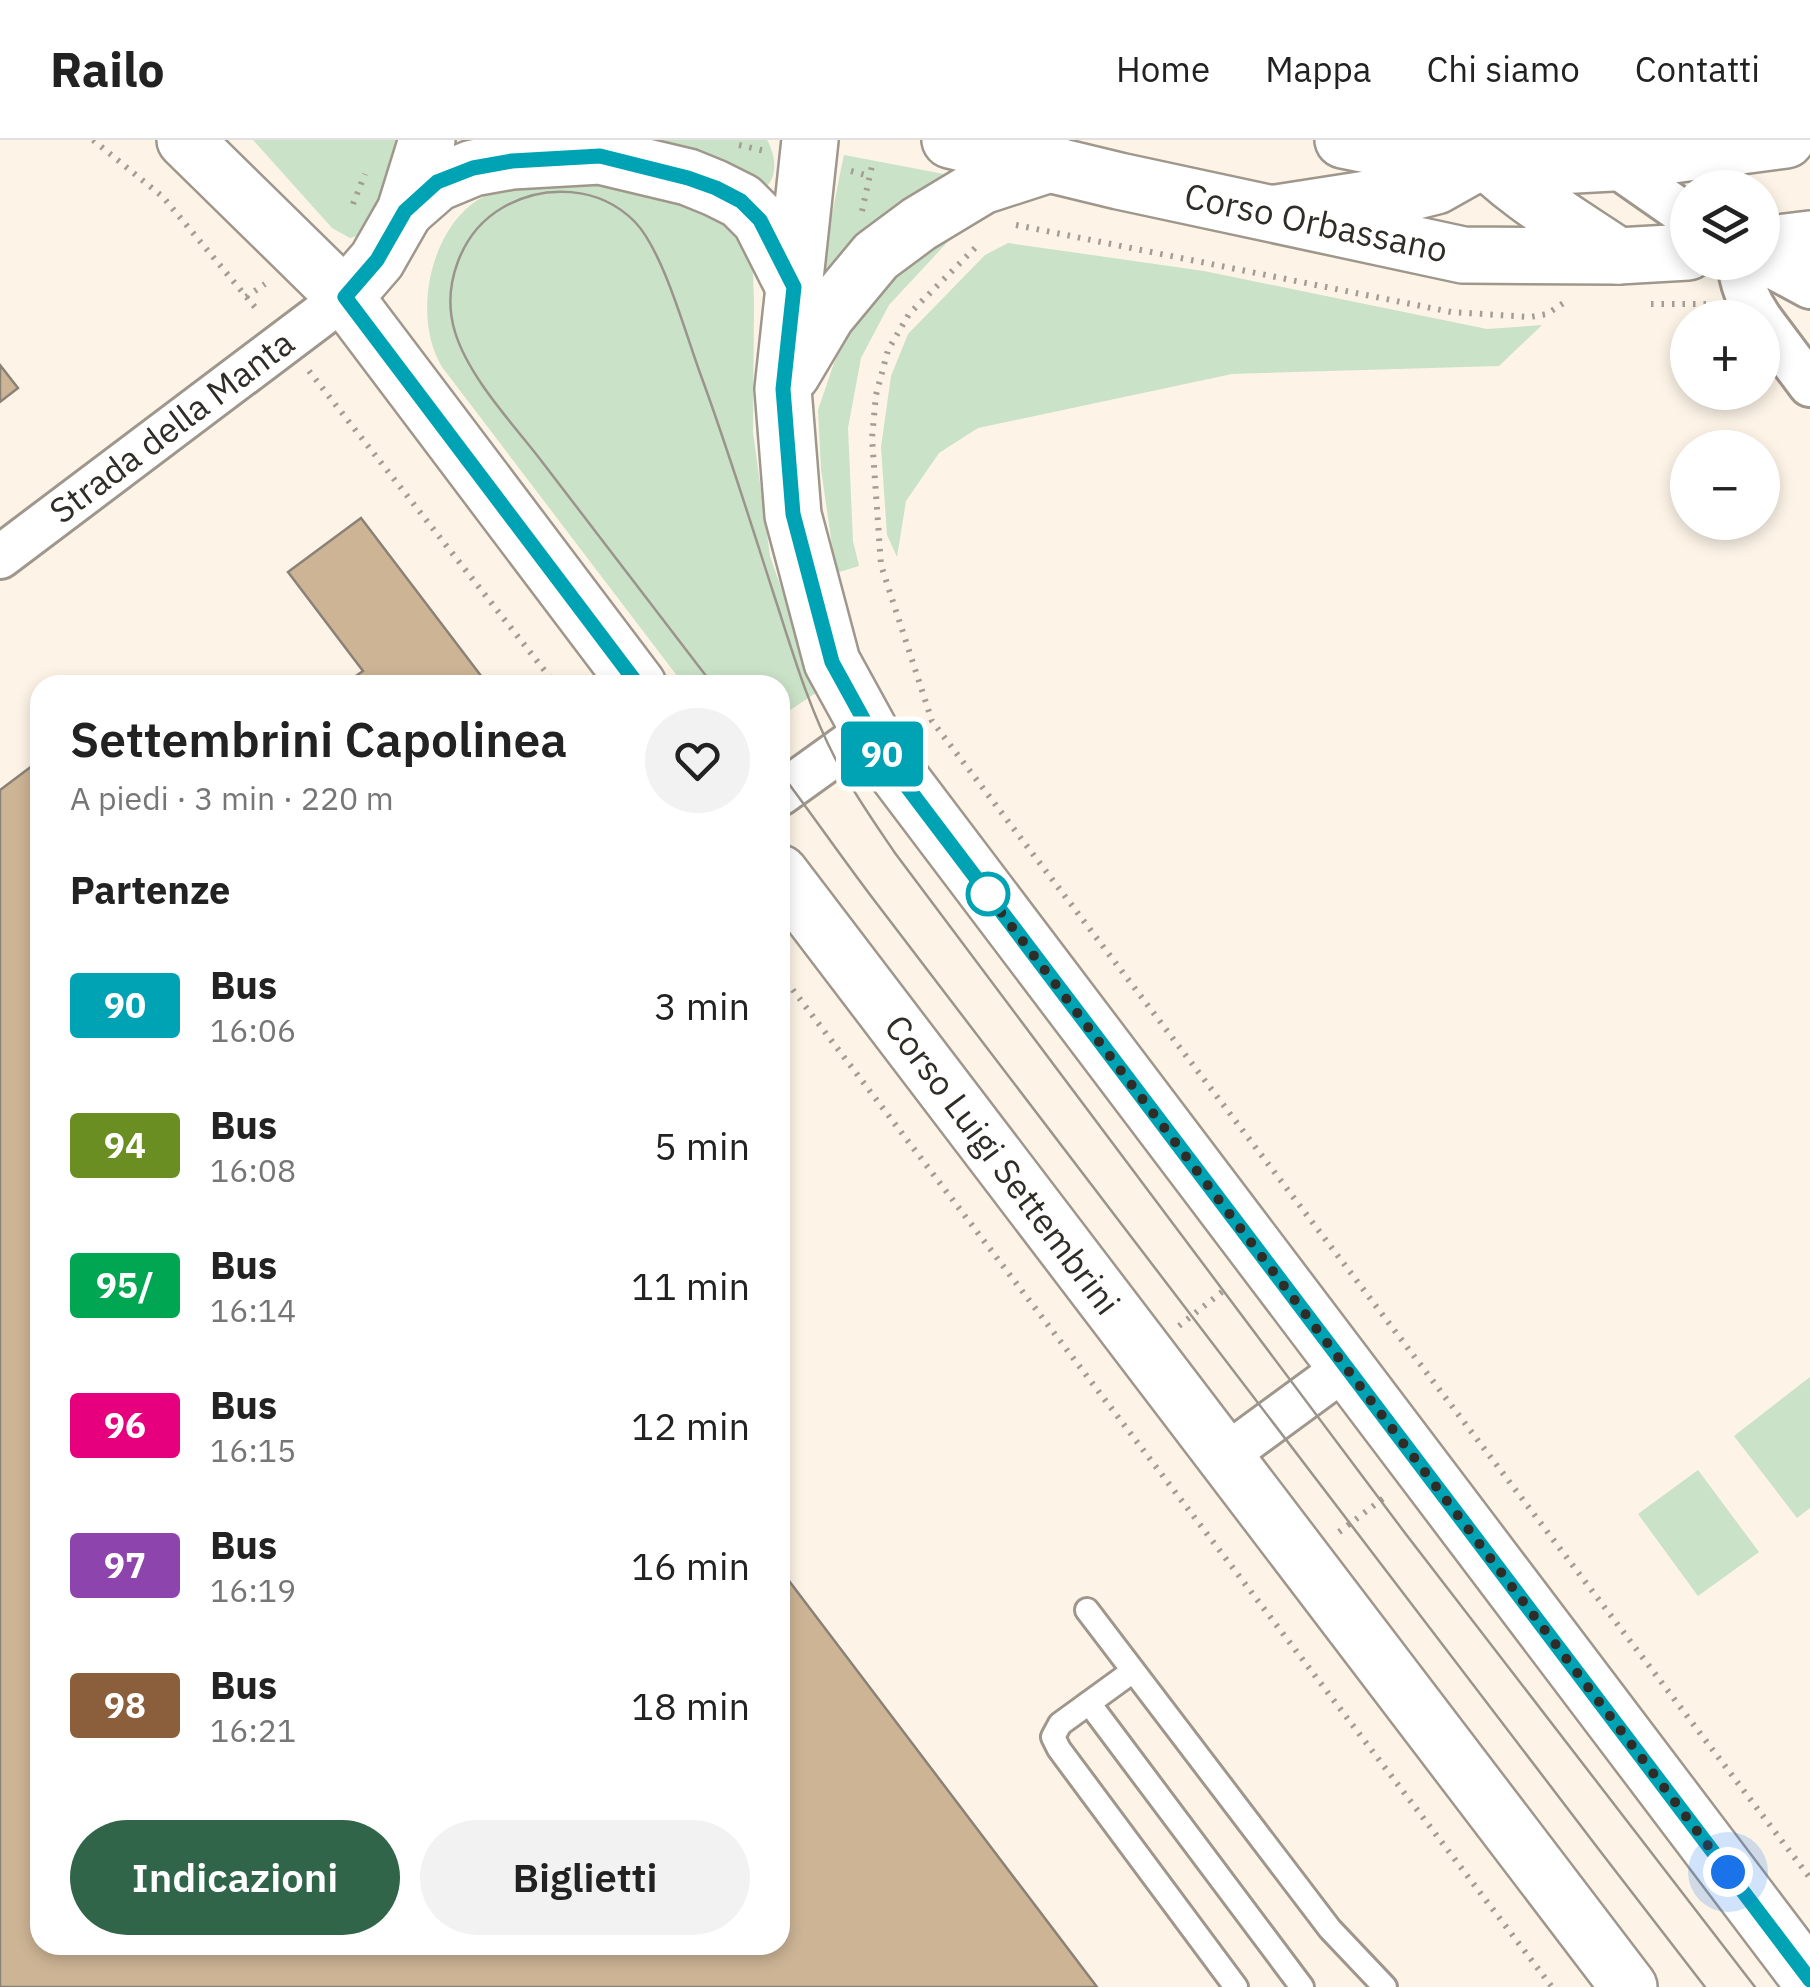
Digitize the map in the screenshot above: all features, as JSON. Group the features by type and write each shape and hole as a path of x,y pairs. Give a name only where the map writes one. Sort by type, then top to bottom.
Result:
{"main road":[{"path":"184,140 345,297 630,675"},
{"path":"345,297 377,260 405,211 426,140"},
{"path":"810,140 783,389 793,514 832,662 883,755 1810,1980"},
{"name":"Corso Orbassano","path":"950,140 1462,255 1670,253"},
{"path":"1344,140 1418,155 1480,146 1538,166 1597,152 1722,159 1786,140"},
{"path":"1274,214 1436,186 1480,146"},
{"path":"1480,146 1542,204 1618,256"},
{"path":"405,211 437,182 473,168 512,161 600,156 688,178 741,201 760,220 794,287"},
{"path":"783,389 828,315 876,256 919,224 982,186 1053,163"},
{"path":"1780,243 1810,239"},
{"name":"Corso Luigi Settembrini","path":"790,886 1629,1987"}],"street":[{"path":"1597,152 1670,203"},
{"path":"1780,271 1810,287"},
{"name":"Strada della Manta","path":"0,557 345,297"},
{"path":"1780,344 1810,385"},
{"path":"790,787 869,730"},
{"path":"1225,1456 1345,1368"}],"lane":[{"path":"1087,1610 1330,1929 1385,1987"},
{"path":"1133,1670 1060,1724 1053,1737 1236,1987"},
{"path":"1089,1703 1302,1987"}],"path":[{"path":"92,140 162,197 246,297 272,279"},
{"path":"862,215 872,161"},
{"path":"347,218 366,171"},
{"path":"1004,228 1016,225 1451,312 1530,318 1547,314 1569,300"},
{"path":"978,245 909,314 888,350 876,395 872,438 881,565 932,721 1810,1878"},
{"path":"1644,304 1670,306"},
{"path":"285,341 548,675"},
{"path":"790,987 1552,1987"},
{"path":"1095,1387 1314,1225"},
{"path":"1255,1597 1470,1430"}],"green space":[{"path":"253,140 396,140 377,212 361,235 350,238 332,228"},
{"path":"609,140 767,140 774,160 773,174 762,190"},
{"path":"844,155 965,178 817,290 841,169"},
{"path":"562,178 641,190 713,214 742,238 753,274 753,432 770,556 817,692 790,710 790,675 676,675 442,367 428,324 430,276 437,253 462,213 479,199 519,185"},
{"path":"967,221 889,305 861,358 848,428 853,541 859,566 836,573 821,469 818,410 834,363 856,316 900,265"},
{"path":"1008,243 1204,271 1487,329 1542,325 1499,366 1232,374 978,428 939,453 906,501 897,557 887,535 881,447 891,376 908,334 985,255"},
{"path":"1810,1377 1810,1508 1797,1518 1734,1436"},
{"path":"1698,1470 1759,1552 1698,1596 1638,1514"}],"building":[{"path":"0,365 18,388 0,402"},
{"path":"361,518 480,675 357,675 363,671 288,572"},
{"path":"30,768 30,1955 790,1955 790,1582 1097,1987 0,1987 0,790"}],"tram line":[{"path":"705,675 493,400 471,367 455,332 451,314 453,279 465,246 488,218 518,200 553,192 589,195 621,210 645,235 680,315 809,698 825,738 856,794 895,853 1405,1533 1755,1987"},
{"path":"790,786 1705,1987"}],"bus line":[{"name":"90","path":"630,675 345,297 377,260 405,211 437,182 473,168 512,161 600,156 716,188 741,201 760,220 794,287 783,389 793,514 832,662 883,755 1810,1980"}],"route":[{"path":"988,894 978,882 1728,1872"}]}
